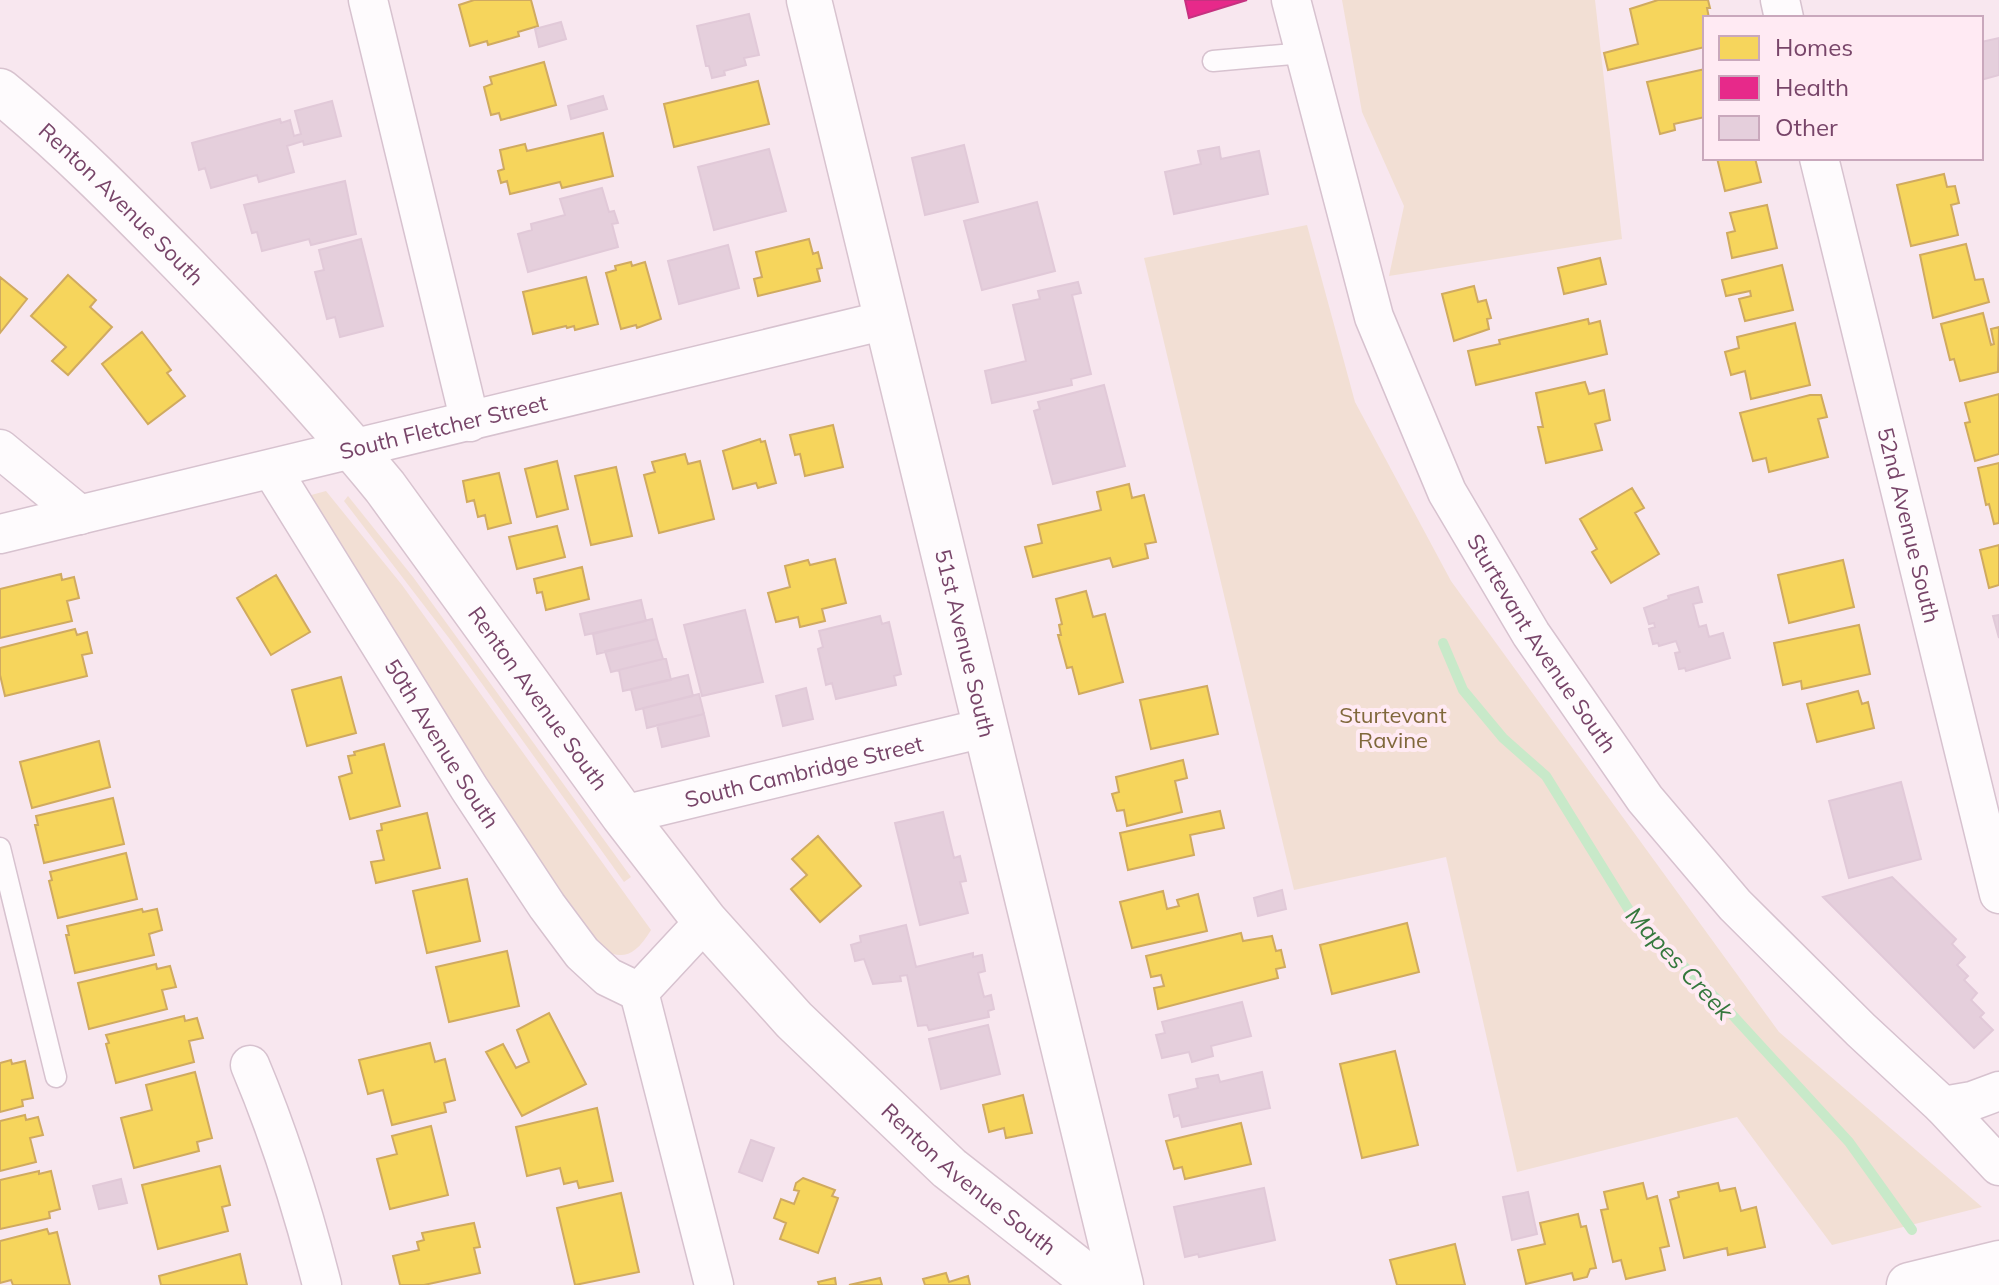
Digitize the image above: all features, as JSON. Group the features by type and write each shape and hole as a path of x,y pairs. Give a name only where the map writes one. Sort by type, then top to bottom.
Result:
{"main road":[{"name":"51st Avenue South","path":"809,0 1121,1285"},
{"name":"Renton Avenue South","path":"0,91 100,179 264,348 354,450 385,487 623,815 705,921 794,1020 949,1168 1098,1285"},
{"path":"1909,1285 1999,1263"}],"street":[{"path":"368,0 470,422"},
{"name":"Sturtevant Avenue South","path":"1291,0 1374,317 1447,492 1531,634 1645,799 1735,905 1943,1106 1999,1166"},
{"name":"52nd Avenue South","path":"1819,160 1999,894"},
{"name":"South Fletcher Street","path":"0,534 886,320"},
{"path":"0,449 80,515"},
{"name":"50th Avenue South","path":"272,470 469,788 547,906 582,953 608,977 639,992"},
{"name":"South Cambridge Street","path":"623,815 984,728"},
{"path":"705,921 639,992 714,1285"},
{"path":"250,1065 278,1134 305,1218 322,1285"},
{"path":"1943,1106 1972,1101 1999,1091"}],"lane":[{"path":"1213,61 1304,53"},
{"path":"0,848 56,1077"}],"green space":[{"path":"1342,0 1595,0 1622,239 1389,276 1404,206 1362,112"},
{"name":"Sturtevant Ravine","path":"1307,225 1355,402 1451,581 1779,1032 1982,1207 1832,1245 1737,1117 1517,1172 1446,857 1294,890 1144,258"},
{"path":"326,491 402,585 651,930 635,950 628,954 612,954 583,938 304,497"},
{"path":"348,496 413,577 631,877 624,882 452,642 344,501"}],"building: Homes":[{"path":"474,0 531,0 538,26 518,32 519,36 488,45 487,41 470,46 459,5"},
{"path":"1658,0 1708,0 1709,16 1703,16 1703,47 1608,70 1604,53 1638,44 1630,9"},
{"path":"544,62 556,105 501,120 499,113 491,115 484,87 492,84 490,77"},
{"path":"1703,69 1703,117 1674,124 1675,130 1660,134 1647,82"},
{"path":"758,81 769,124 674,147 664,104"},
{"path":"603,133 613,176 562,188 560,182 510,194 507,181 501,183 498,171 504,169 500,150 525,144 527,151"},
{"path":"1717,160 1756,160 1761,182 1725,191"},
{"path":"1944,174 1947,187 1955,186 1959,203 1951,205 1958,235 1911,246 1897,185"},
{"path":"1767,205 1777,248 1732,258 1727,233 1735,231 1730,213"},
{"path":"809,239 813,254 818,252 822,268 817,269 820,281 758,296 754,279 762,277 756,252"},
{"path":"1966,244 1975,280 1983,279 1989,302 1933,318 1920,255"},
{"path":"1600,258 1606,284 1564,294 1558,268"},
{"path":"631,262 632,266 645,262 661,319 637,328 636,325 621,329 606,273 616,270 615,266"},
{"path":"1782,265 1793,310 1745,321 1739,299 1751,296 1750,291 1726,296 1722,280"},
{"path":"68,275 96,300 90,307 112,327 68,375 52,361 66,347 31,316"},
{"path":"0,277 27,299 0,333"},
{"path":"586,277 598,324 575,330 574,326 566,326 533,334 523,292"},
{"path":"1474,286 1478,302 1486,300 1491,318 1487,319 1489,329 1454,341 1442,294"},
{"path":"1983,313 1991,345 1994,344 1991,329 1999,327 1998,372 1960,381 1954,359 1950,360 1941,324"},
{"path":"1588,319 1589,324 1600,321 1607,354 1476,385 1468,351 1500,344 1499,340"},
{"path":"1795,323 1810,385 1751,399 1745,371 1731,375 1725,352 1739,348 1737,337"},
{"path":"142,332 171,370 167,373 185,396 148,424 102,364"},
{"path":"1585,382 1589,394 1604,390 1610,420 1595,424 1602,450 1546,463 1538,427 1543,427 1536,393"},
{"path":"1999,394 1999,454 1975,461 1965,423 1970,422 1965,403"},
{"path":"1821,395 1827,417 1818,419 1828,457 1769,472 1766,458 1753,461 1740,413"},
{"path":"833,425 843,467 805,476 800,454 795,455 790,435"},
{"path":"760,439 761,442 765,441 776,483 758,488 756,483 733,489 723,451"},
{"path":"685,454 688,464 700,461 714,519 659,533 644,475 655,472 652,462"},
{"path":"557,461 568,509 537,517 525,469"},
{"path":"1999,463 1999,523 1994,524 1989,504 1986,505 1978,468"},
{"path":"616,467 632,536 591,545 575,476"},
{"path":"499,473 511,523 488,529 485,515 478,517 474,500 467,502 463,481"},
{"path":"1129,484 1132,498 1144,495 1156,542 1145,544 1148,558 1113,567 1110,558 1033,577 1025,547 1042,543 1038,525 1101,510 1097,492"},
{"path":"1632,488 1644,508 1635,513 1659,554 1611,583 1592,552 1597,549 1580,519"},
{"path":"557,526 565,557 517,569 509,537"},
{"path":"1999,545 1999,585 1989,588 1980,550"},
{"path":"835,559 846,603 822,609 825,621 800,627 798,617 776,622 768,593 790,587 785,566 808,560 810,565"},
{"path":"1843,560 1854,607 1789,623 1778,575"},
{"path":"582,567 589,599 546,610 542,592 537,593 534,579"},
{"path":"61,574 62,580 74,577 79,598 67,601 72,621 0,638 0,589"},
{"path":"276,575 310,632 271,655 237,598"},
{"path":"1086,591 1093,617 1105,614 1123,682 1079,694 1072,667 1067,668 1058,635 1061,635 1059,625 1062,624 1056,599"},
{"path":"1859,625 1870,674 1802,689 1801,681 1783,685 1774,643"},
{"path":"75,629 77,635 87,632 92,653 82,655 87,676 5,696 0,675 0,648"},
{"path":"341,677 356,733 307,746 292,690"},
{"path":"1207,686 1218,734 1151,749 1140,700"},
{"path":"1858,691 1862,704 1868,702 1874,728 1817,742 1807,704"},
{"path":"99,741 110,787 32,808 20,762"},
{"path":"384,744 400,806 350,819 339,777 352,773 348,756"},
{"path":"1183,760 1187,778 1175,781 1182,812 1127,826 1124,810 1117,811 1112,794 1119,792 1116,777"},
{"path":"113,798 124,844 44,863 35,825 38,825 36,816"},
{"path":"1220,811 1224,828 1190,835 1194,855 1128,870 1120,833"},
{"path":"427,813 440,868 376,883 371,862 384,860 377,831 382,830 381,824"},
{"path":"818,836 861,886 820,922 791,889 807,875 792,859"},
{"path":"126,853 137,899 58,918 49,881 52,880 50,872"},
{"path":"467,879 480,941 427,953 413,891"},
{"path":"1163,891 1167,909 1179,906 1177,900 1198,894 1207,931 1132,948 1120,902"},
{"path":"142,909 143,912 157,909 162,930 149,934 154,955 75,973 66,935 69,935 67,926"},
{"path":"1407,923 1419,972 1332,994 1320,945"},
{"path":"1241,933 1243,941 1272,936 1276,951 1281,950 1285,967 1276,969 1278,978 1158,1009 1154,988 1164,986 1161,975 1151,977 1146,956"},
{"path":"507,951 519,1006 449,1022 436,967"},
{"path":"156,964 157,969 170,966 176,987 162,990 167,1009 89,1029 78,983"},
{"path":"549,1013 586,1084 522,1116 486,1052 503,1044 516,1068 529,1062 517,1030"},
{"path":"184,1016 185,1021 197,1018 203,1038 189,1041 194,1062 116,1083 106,1035"},
{"path":"430,1043 435,1062 445,1059 455,1100 444,1103 446,1112 392,1125 383,1090 368,1094 359,1060"},
{"path":"1395,1051 1418,1145 1362,1158 1340,1064"},
{"path":"11,1060 12,1064 25,1061 33,1098 22,1100 23,1106 0,1112 0,1063"},
{"path":"195,1072 212,1138 197,1142 199,1151 134,1168 121,1118 152,1110 146,1085"},
{"path":"1023,1095 1032,1133 1006,1138 1004,1128 989,1132 983,1105"},
{"path":"597,1108 613,1181 579,1188 577,1181 564,1184 560,1168 527,1176 516,1127"},
{"path":"25,1115 26,1120 38,1117 43,1135 30,1138 36,1162 0,1171 0,1121"},
{"path":"1241,1123 1251,1164 1185,1179 1182,1167 1174,1169 1166,1141"},
{"path":"431,1126 448,1195 390,1209 377,1159 397,1154 392,1136"},
{"path":"220,1166 230,1205 222,1207 228,1231 158,1249 142,1185"},
{"path":"39,1171 39,1174 51,1171 60,1209 49,1212 50,1218 0,1229 0,1180"},
{"path":"803,1178 835,1190 832,1196 838,1198 818,1253 780,1239 786,1223 774,1218 781,1199 794,1204 799,1191 794,1190 796,1183"},
{"path":"1643,1183 1647,1199 1657,1196 1669,1246 1660,1248 1665,1270 1626,1279 1621,1260 1613,1262 1601,1210 1608,1209 1604,1192"},
{"path":"1718,1183 1720,1191 1735,1188 1741,1211 1756,1207 1765,1247 1728,1255 1727,1248 1684,1258 1670,1200 1679,1197 1678,1192"},
{"path":"621,1193 639,1272 575,1285 557,1208"},
{"path":"1578,1214 1581,1227 1586,1226 1596,1268 1590,1269 1587,1277 1574,1280 1572,1273 1526,1284 1518,1250 1545,1244 1540,1223"},
{"path":"474,1223 480,1247 474,1248 480,1273 424,1285 400,1285 393,1256 419,1250 417,1242 424,1240 422,1233"},
{"path":"47,1229 49,1234 57,1232 70,1285 13,1285 11,1280 0,1283 0,1241"},
{"path":"1455,1244 1465,1285 1397,1285 1390,1260"},
{"path":"240,1254 247,1285 161,1285 159,1276"},
{"path":"946,1273 949,1282 968,1276 970,1285 925,1285 923,1279"},
{"path":"835,1278 836,1285 819,1285 818,1282"},
{"path":"880,1278 882,1285 849,1285"}],"building: Health":[{"path":"1185,0 1247,0 1189,18"}],"building: Other":[{"path":"749,14 759,55 744,58 746,65 712,78 709,66 706,66 697,26"},
{"path":"561,22 566,39 539,47 535,29"},
{"path":"1999,38 1999,75 1983,79 1983,42"},
{"path":"603,96 607,109 571,119 568,106"},
{"path":"332,101 341,136 287,146 294,172 259,182 257,175 211,188 205,168 199,170 192,143 280,119 281,123 290,120 294,136 301,134 295,111"},
{"path":"964,145 978,202 925,215 912,158"},
{"path":"1219,147 1221,159 1259,151 1268,194 1174,214 1165,172 1201,164 1198,151"},
{"path":"769,149 786,211 714,230 698,167"},
{"path":"345,181 356,234 311,245 309,239 262,251 257,232 252,233 244,205"},
{"path":"602,188 609,212 614,211 618,223 612,224 618,247 528,272 518,234 532,230 531,224 565,215 560,199"},
{"path":"1037,202 1055,271 982,290 964,221"},
{"path":"361,239 383,326 340,337 335,317 327,319 315,272 324,270 319,250"},
{"path":"728,245 739,288 679,304 668,261"},
{"path":"1078,282 1081,293 1072,295 1091,374 1071,379 1072,385 992,403 985,371 1026,361 1013,305 1040,299 1038,291"},
{"path":"1104,385 1125,466 1053,484 1034,411 1040,409 1038,402"},
{"path":"1698,587 1702,602 1693,604 1699,627 1706,625 1709,637 1723,633 1730,658 1686,671 1685,668 1679,669 1675,653 1680,652 1676,641 1659,646 1658,643 1653,644 1649,629 1655,627 1654,623 1649,624 1644,608 1669,599 1668,596"},
{"path":"641,600 646,621 585,635 580,614"},
{"path":"745,610 763,682 702,696 684,625"},
{"path":"1999,615 1999,638 1993,616"},
{"path":"880,616 882,624 889,622 901,674 894,676 896,685 836,699 832,683 826,685 818,649 823,647 819,631"},
{"path":"652,619 657,639 597,654 593,634"},
{"path":"657,639 663,659 611,672 605,651"},
{"path":"666,659 671,680 623,691 619,670"},
{"path":"688,675 693,696 636,710 631,689"},
{"path":"806,688 813,719 783,726 776,696"},
{"path":"699,694 704,714 647,728 643,708"},
{"path":"704,714 709,736 662,747 657,725"},
{"path":"1901,782 1921,859 1849,878 1829,801"},
{"path":"943,812 954,858 960,856 966,881 960,882 968,913 920,925 895,823"},
{"path":"1892,877 1956,939 1952,944 1965,957 1957,965 1968,976 1964,980 1977,993 1971,1000 1984,1013 1980,1017 1993,1030 1974,1048 1823,897"},
{"path":"1282,890 1286,909 1258,916 1254,898"},
{"path":"906,925 916,967 973,953 973,957 982,955 985,971 978,973 984,997 991,995 994,1009 988,1011 989,1017 929,1030 927,1025 918,1026 907,975 900,976 901,981 873,984 864,959 855,961 851,945 861,942 860,936"},
{"path":"1242,1002 1251,1036 1211,1046 1213,1056 1192,1062 1189,1052 1162,1058 1156,1035 1165,1033 1162,1022"},
{"path":"988,1025 1000,1074 941,1089 929,1039"},
{"path":"1262,1072 1270,1108 1182,1127 1179,1115 1174,1117 1169,1095 1198,1088 1196,1079 1218,1075 1220,1082"},
{"path":"751,1140 774,1148 762,1181 739,1172"},
{"path":"121,1179 127,1203 99,1209 93,1186"},
{"path":"1264,1188 1275,1240 1199,1257 1198,1254 1185,1257 1174,1207"},
{"path":"1528,1192 1537,1234 1512,1240 1503,1197"}],"waterway":[{"name":"Mapes Creek","path":"1443,643 1463,690 1503,738 1546,776 1632,915 1726,1008 1849,1142 1912,1230"}]}
